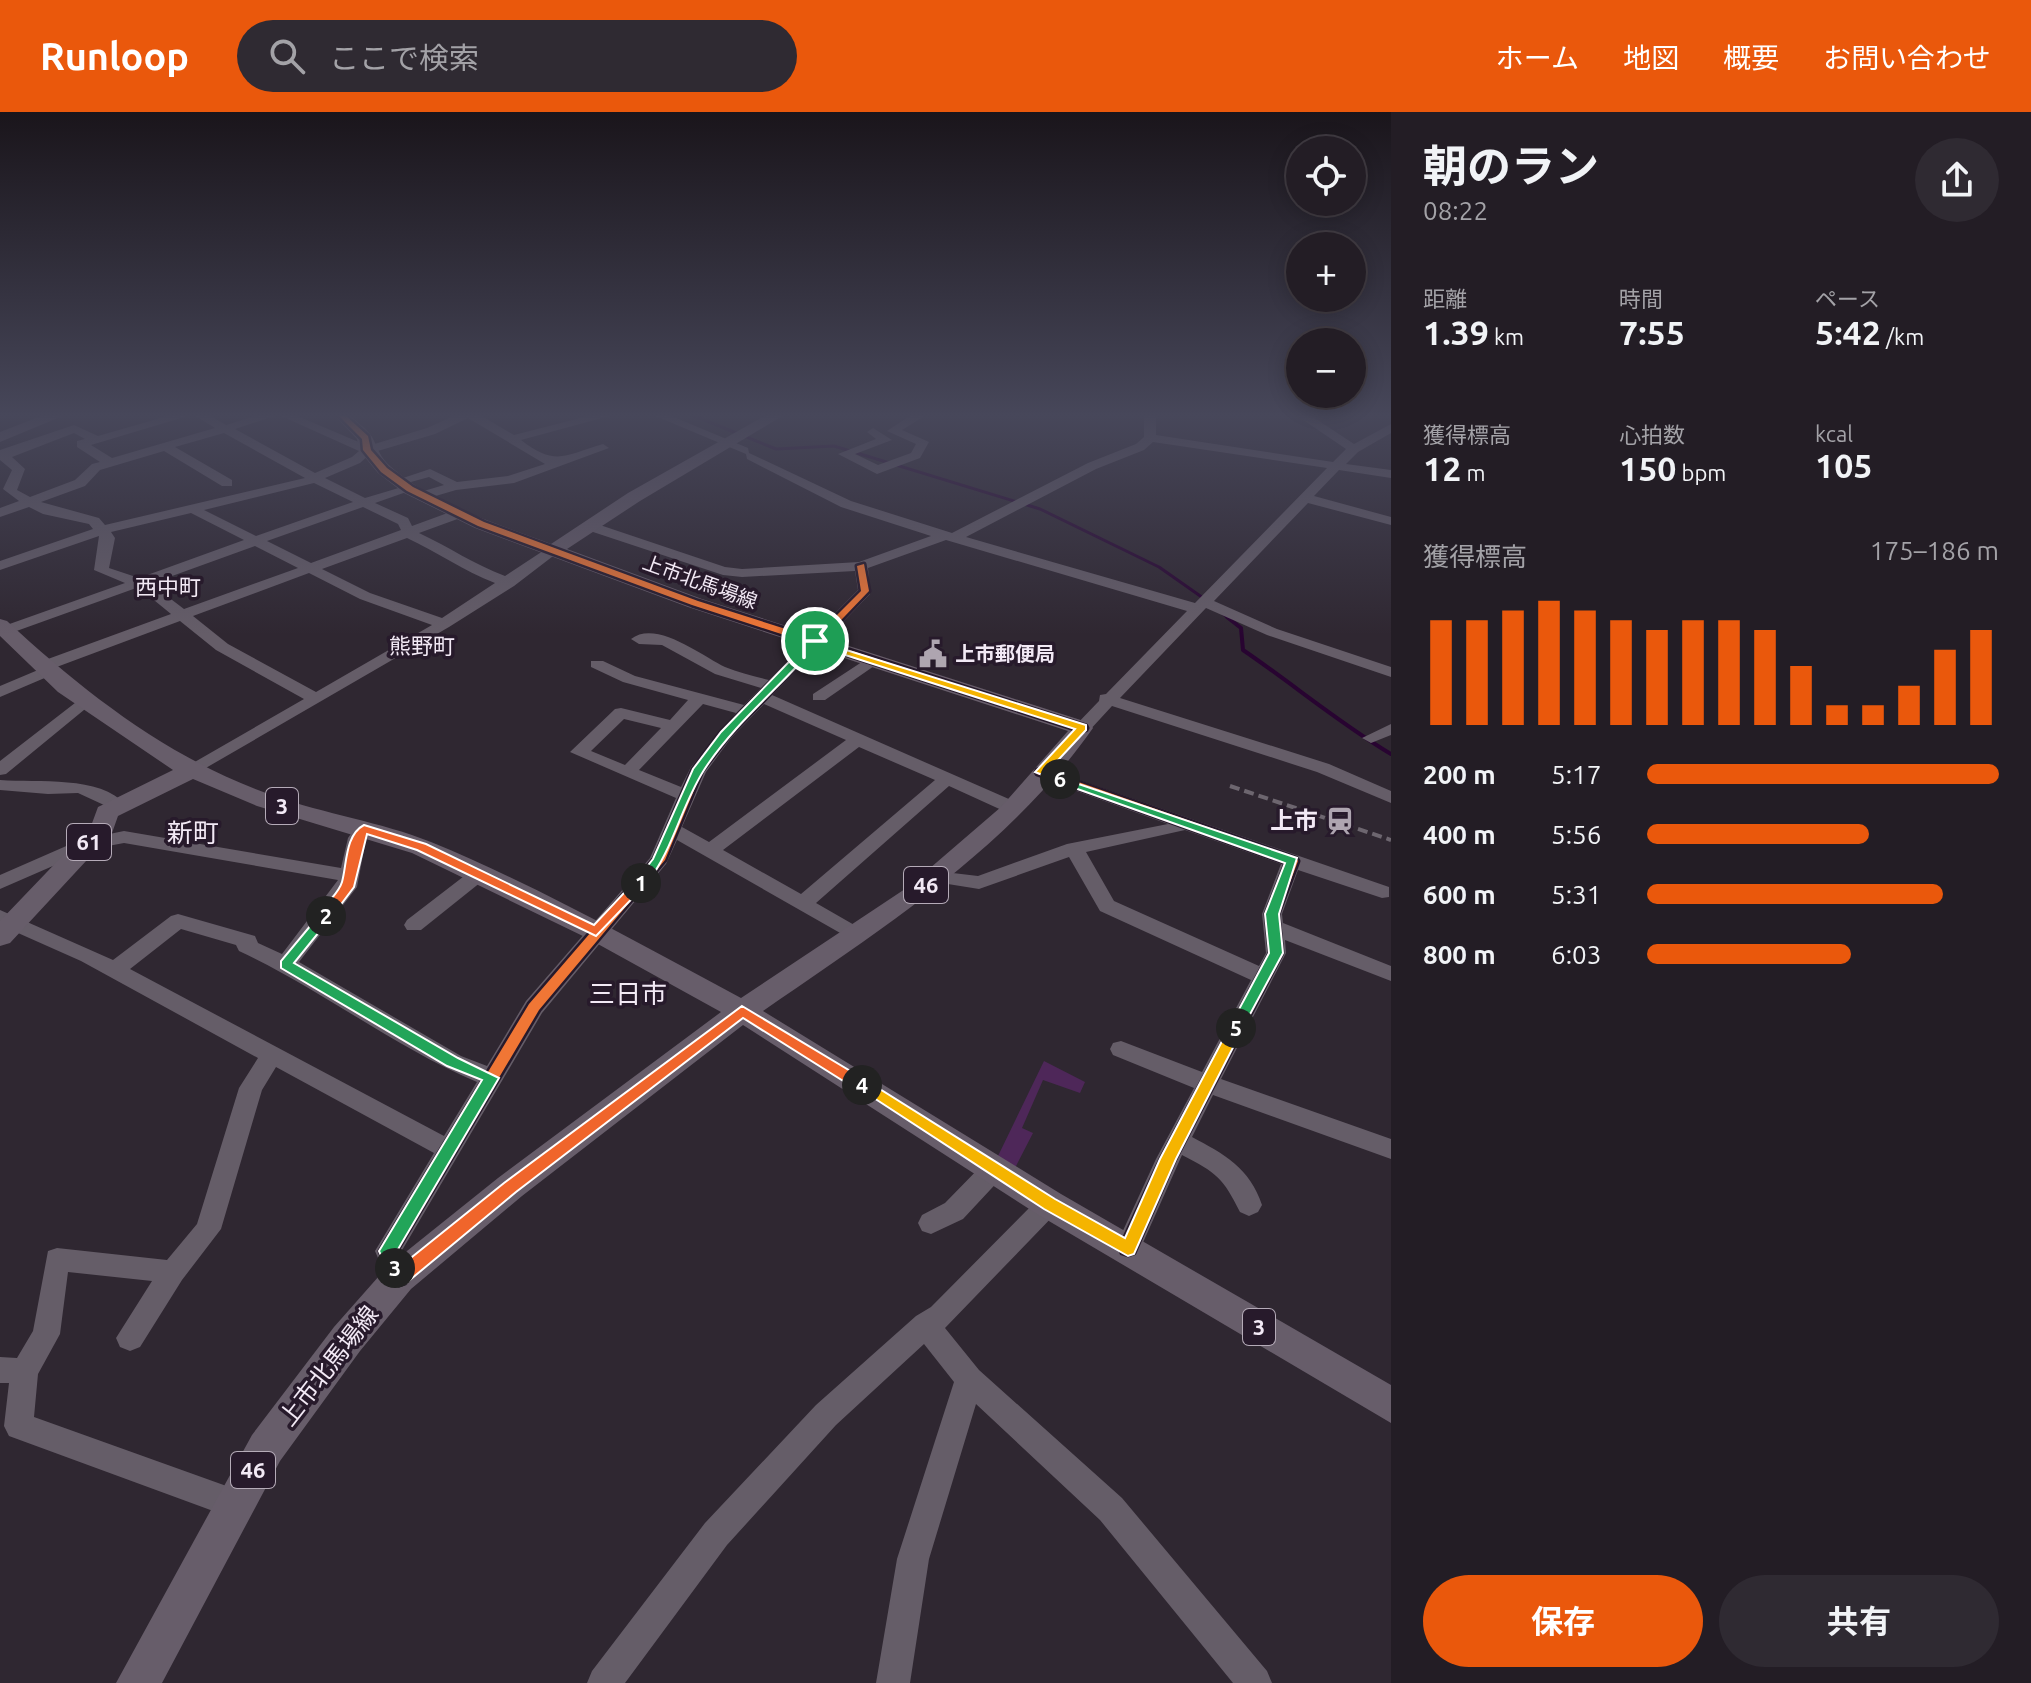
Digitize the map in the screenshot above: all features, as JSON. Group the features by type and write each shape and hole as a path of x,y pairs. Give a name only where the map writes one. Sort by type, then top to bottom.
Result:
{"main road":[{"name":"上市北馬場線","path":"138,1683 266,1448 347,1339 399,1278 510,1187 742,1011 936,877 1013,808 1082,728 695,603 458,514 411,488"},
{"path":"554,550 634,497 654,488"},
{"name":"3","path":"2,629 84,701 192,771 265,801 421,847 596,932 742,1011 1049,1204 1391,1405"},
{"name":"61","path":"4,925 103,828 107,812 192,771"}],"street":[{"path":"9,488 48,511 86,518 103,530 108,538 101,570 149,589 222,647 316,699"},
{"path":"0,513 65,488"},
{"path":"0,566 103,530 283,488"},
{"path":"337,488 403,521 410,534 453,554 472,569 509,583"},
{"path":"2,629 149,589 360,502 409,488"},
{"path":"816,488 846,504 947,538 1198,605 1391,672"},
{"path":"589,526 723,571 770,573 861,566 947,538 1047,488"},
{"path":"1082,728 1106,699 1314,488"},
{"path":"1305,498 1391,521"},
{"path":"194,510 365,596 444,624"},
{"path":"0,692 46,669 182,615 458,514"},
{"path":"192,771 444,624 554,550"},
{"path":"399,1278 388,1251 548,988 650,874 697,771 725,734 865,591 861,566"},
{"path":"639,639 665,640 857,740 1013,808"},
{"path":"819,697 871,661"},
{"path":"597,664 629,679 749,712"},
{"path":"628,772 700,698"},
{"path":"1106,699 1323,768 1391,798"},
{"path":"0,770 84,701"},
{"path":"671,725 621,713 579,752 686,796"},
{"path":"1371,738 1391,729"},
{"path":"710,851 857,740"},
{"path":"1041,772 1382,892"},
{"path":"802,904 947,779"},
{"path":"0,785 48,789 81,787 117,805"},
{"path":"936,877 979,883 1074,848 1175,828 1184,822"},
{"path":"286,964 347,887 357,838 364,829"},
{"path":"672,829 856,935"},
{"path":"0,883 87,844 139,837 349,876"},
{"path":"1074,848 1107,906 1262,976"},
{"path":"1128,1248 1206,1083 1276,953 1272,914 1292,861"},
{"path":"414,925 479,874"},
{"path":"114,970 178,921 248,941 246,946 286,964 453,1062 492,1078"},
{"path":"4,925 114,970 448,1149"},
{"path":"1275,928 1391,974"},
{"path":"1121,1049 1391,1149"},
{"path":"130,1338 173,1272 208,1229 251,1088 272,1055"},
{"path":"1177,1141 1229,1169 1246,1187 1249,1205"},
{"path":"931,1223 954,1211 995,1168"},
{"path":"604,1683 716,1534 826,1415 926,1325 941,1316 1049,1204"},
{"path":"173,1272 57,1259 46,1334 12,1370 19,1426 235,1504"},
{"path":"926,1325 969,1379 1111,1509 1255,1683"},
{"path":"893,1683 913,1559 969,1379"}],"shaded area":[{"path":"1044,1061 1085,1082 1080,1093 1043,1080 1022,1128 1033,1133 1015,1168 998,1156"}],"waterway":[{"path":"972,488 1040,509 1159,567 1206,600"},
{"path":"1223,614 1230,619"},
{"path":"1227,617 1241,628 1243,650 1391,754"}],"railway":[{"path":"1230,786 1391,840"}],"cycle path":[{"path":"409,488 481,524 695,603 1082,728"},
{"path":"399,1278 388,1251 534,1007 659,860 697,771 725,734 865,591 861,566"},
{"path":"1041,772 1292,861 1272,914 1276,953 1168,1159 1128,1248"}],"place":[{"name":"上市郵便局","path":"933,654"},
{"name":"上市","path":"1340,821"}],"district":[{"name":"西中町","path":"168,587"},
{"name":"熊野町","path":"422,646"},
{"name":"新町","path":"193,833"},
{"name":"三日市","path":"628,994"}],"route":[{"path":"815,641 908,674 1082,728 1041,772 1292,861 1272,914 1276,953 1206,1083 1128,1248 1049,1204 742,1011 624,1104 510,1187 399,1278 388,1251 492,1078 453,1062 286,964 347,887 357,838 364,829 421,847 596,932 650,874 659,860 697,771 725,734 764,698 815,641"}]}
